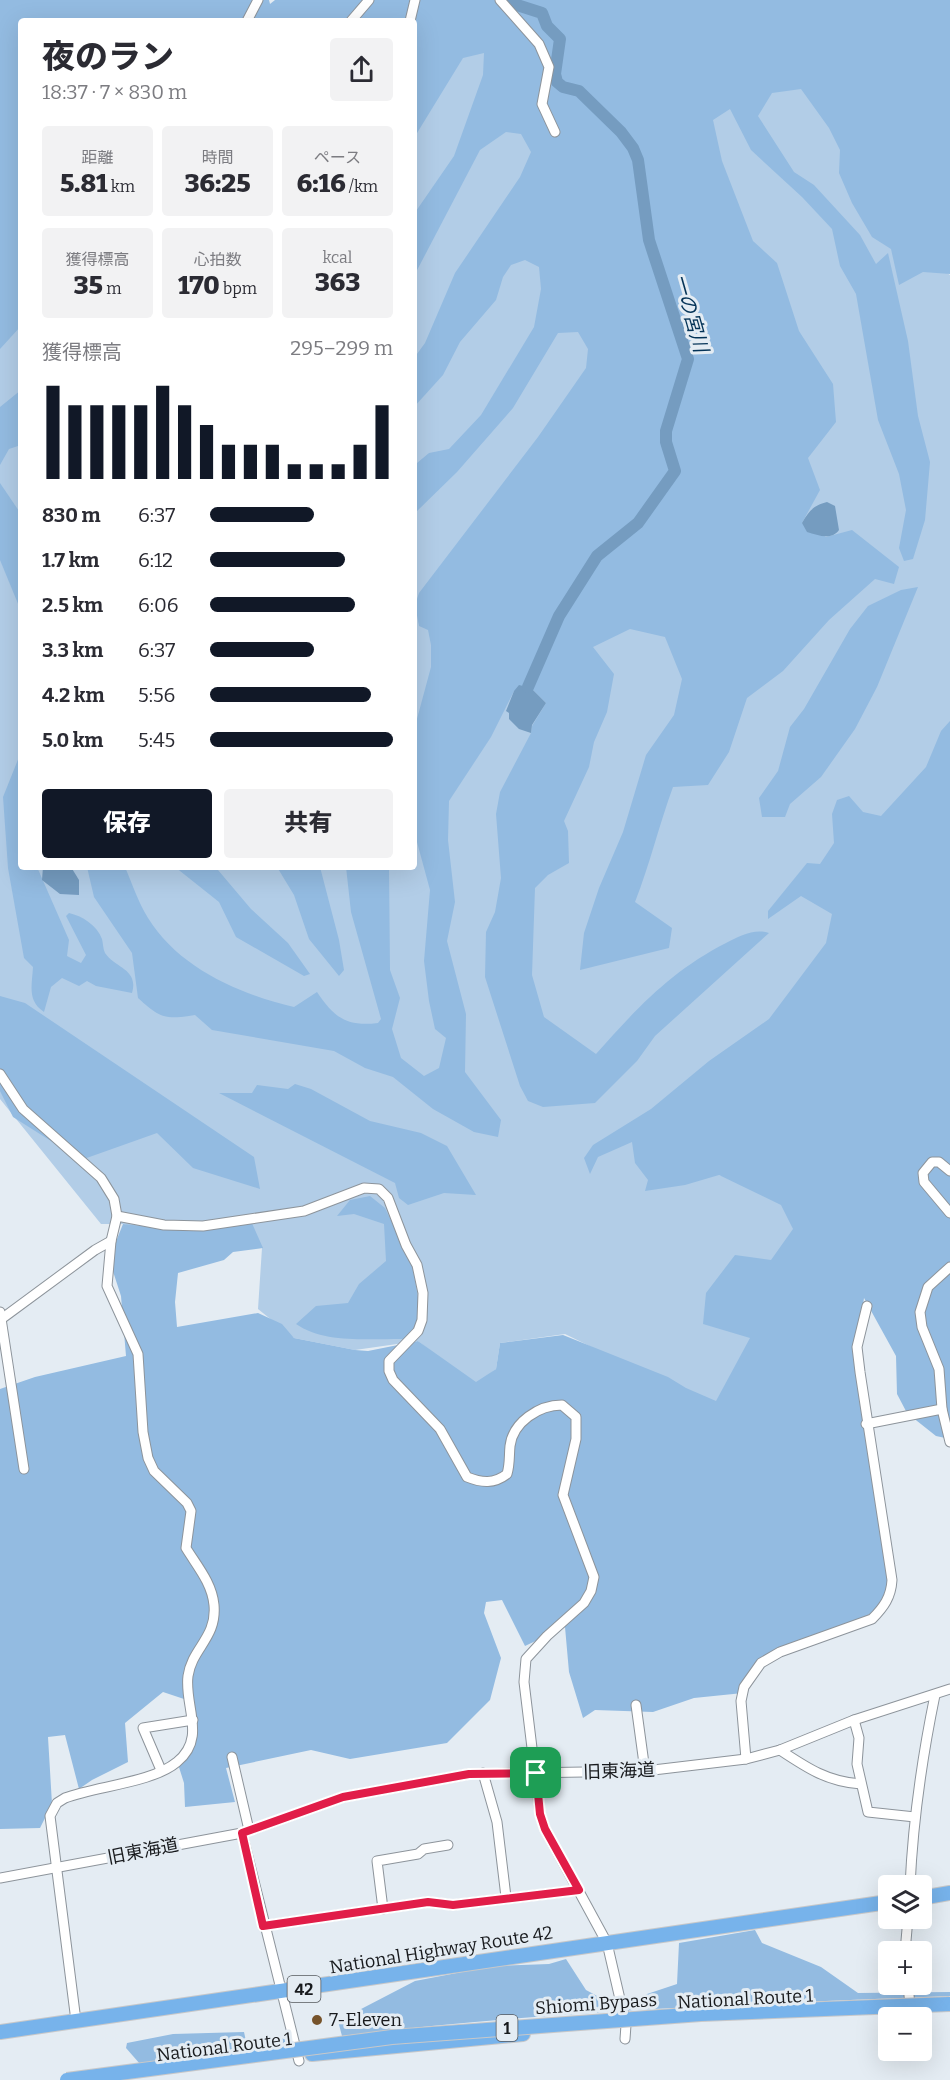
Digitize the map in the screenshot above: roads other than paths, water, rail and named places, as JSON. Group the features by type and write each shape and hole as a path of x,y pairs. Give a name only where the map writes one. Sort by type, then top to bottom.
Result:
{"highway":[{"path":"932,1896 950,1893"},
{"name":"National Highway Route 42","path":"0,2032 878,1903"},
{"name":"Shiomi Bypass","path":"67,2080 416,2035 701,2014 950,2004"},
{"name":"National Route 1","path":"932,2011 950,2009"},
{"name":"National Route 1","path":"113,2080 299,2058 626,2032 718,2018 878,2015"}],"street":[{"path":"249,18 258,0"},
{"path":"354,18 369,0"},
{"path":"411,18 415,0"},
{"path":"500,0 539,44 549,68 542,105 555,132"},
{"path":"0,1074 23,1109 101,1178 114,1199 117,1216 111,1241 107,1286 138,1354 143,1432 148,1458 154,1471 187,1503 190,1511 186,1548 210,1585 213,1596 215,1622 188,1675 193,1720 192,1742 187,1751 177,1763 161,1770 120,1784 74,1794 57,1803 50,1816 76,2021"},
{"path":"950,1171 939,1162 932,1162 923,1173 924,1182 950,1213"},
{"path":"117,1216 164,1225 203,1226 304,1211 364,1188 379,1189 388,1198 406,1245 417,1264 423,1293 422,1320 418,1330 389,1361 389,1371 393,1380 440,1429 467,1477 491,1482 499,1481 507,1474 510,1444 515,1430 524,1419 543,1408 562,1405 576,1417 576,1439 563,1495 594,1577 591,1591 584,1603 547,1636 526,1659 524,1682 540,1814 545,1829 607,1943 626,2032"},
{"path":"24,1469 1,1316 111,1241"},
{"path":"950,1267 928,1287 920,1312 922,1327 939,1369 942,1409 950,1442"},
{"path":"746,1759 741,1701 744,1687 761,1663 780,1652 872,1619 882,1609 891,1593 892,1580 866,1424 857,1347 867,1306"},
{"path":"866,1424 942,1409"},
{"name":"旧東海道","path":"0,1878 245,1832 343,1797 483,1773 645,1771 746,1759 780,1750 854,1720 935,1695 949,1687"},
{"path":"911,1875 915,1817 926,1732 935,1695"},
{"path":"636,1705 645,1771"},
{"path":"161,1770 143,1728 193,1720"},
{"path":"854,1720 859,1738 857,1764 868,1812 915,1817"},
{"path":"780,1750 823,1777 840,1783 861,1784"},
{"path":"232,1757 263,1926 299,2058"},
{"path":"483,1773 497,1822 506,1898"},
{"path":"383,1909 377,1861 418,1854 424,1849 448,1845"},
{"path":"263,1926 428,1902 453,1905 579,1890"}],"waterway":[{"name":"一の宮川","path":"510,0 514,4 542,13 547,26 560,39 555,74 557,82 563,87 579,91 621,132 633,148 638,160 649,240 688,359 666,431 666,442 675,471 638,523 597,556 559,616 528,687"}],"place":[{"name":"7-Eleven","path":"317,2020"}]}
